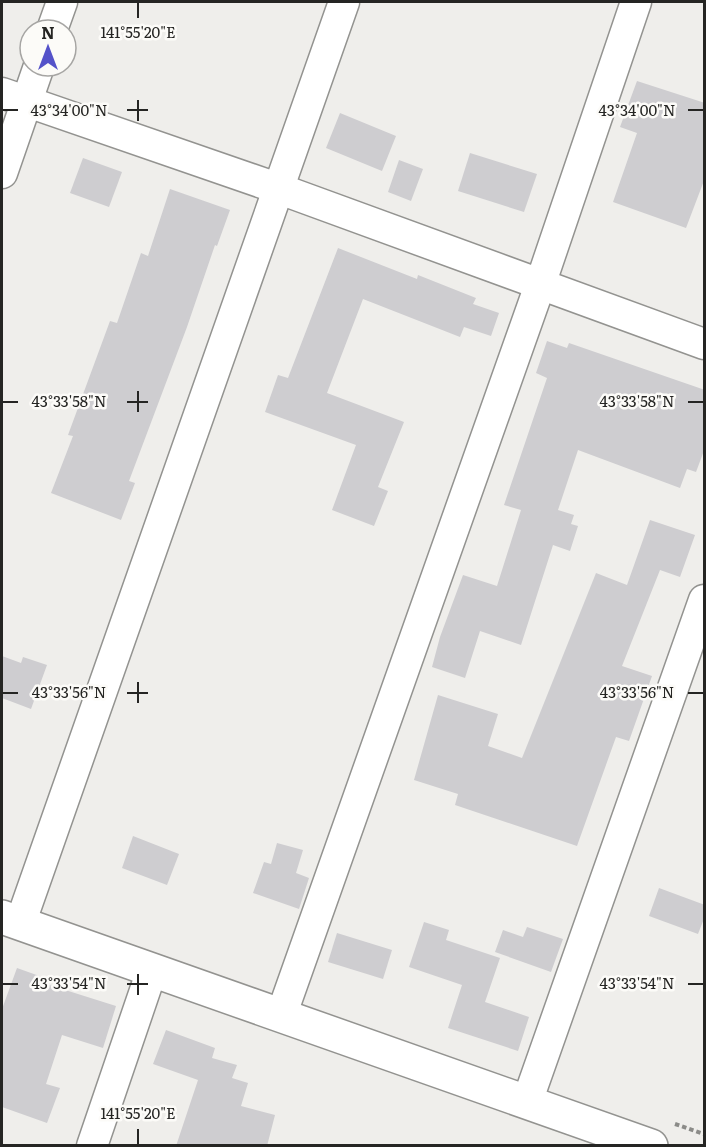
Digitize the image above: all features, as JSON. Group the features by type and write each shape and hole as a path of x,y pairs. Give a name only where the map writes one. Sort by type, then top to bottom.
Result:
{"street":[{"path":"56,18 62,2"},
{"path":"344,2 11,921 651,1146"},
{"path":"281,1016 540,285 636,2"},
{"path":"2,173 14,97 29,78"},
{"path":"14,97 277,188 705,344"},
{"path":"527,1102 705,600"},
{"path":"92,1146 152,970"}],"building":[{"path":"637,81 705,103 705,178 686,228 613,202 637,133 620,127"},
{"path":"340,113 396,136 382,171 326,148"},
{"path":"470,153 537,174 524,212 458,191"},
{"path":"83,158 122,172 109,207 70,193"},
{"path":"399,160 423,169 411,201 388,192"},
{"path":"170,189 230,210 217,246 215,245 129,481 135,483 121,520 51,493 73,436 68,435 110,321 117,323 141,253 148,256"},
{"path":"338,248 417,279 418,275 476,298 473,304 499,313 491,336 464,327 460,337 363,299 327,393 404,422 378,487 388,491 374,526 332,510 356,445 265,412 278,375 288,378"},
{"path":"547,341 567,348 569,343 705,390 705,448 696,472 687,469 680,488 578,450 558,510 574,515 571,524 578,526 570,551 553,545 521,645 480,631 465,678 432,667 440,637 463,575 497,586 521,510 504,505 547,378 536,373"},
{"path":"650,520 695,535 680,577 660,570 622,666 652,676 629,741 616,737 577,846 455,805 458,794 414,780 438,695 498,714 488,746 522,758 596,573 627,585"},
{"path":"2,656 21,663 23,657 47,665 31,709 2,698"},
{"path":"133,836 179,854 167,885 122,868"},
{"path":"277,843 303,850 296,873 309,878 299,909 253,893 264,862 271,864"},
{"path":"659,888 705,905 705,916 698,934 649,916"},
{"path":"424,922 449,930 446,940 500,958 485,1002 529,1017 518,1051 448,1028 462,985 409,967"},
{"path":"527,927 563,939 551,972 495,952 503,930 523,937"},
{"path":"337,933 392,950 383,979 328,962"},
{"path":"17,968 45,978 43,983 116,1006 103,1048 62,1035 46,1084 60,1088 47,1123 2,1107 2,1009"},
{"path":"166,1030 215,1048 212,1058 237,1065 232,1078 248,1083 241,1106 275,1115 267,1146 176,1146 198,1080 153,1064"}]}
